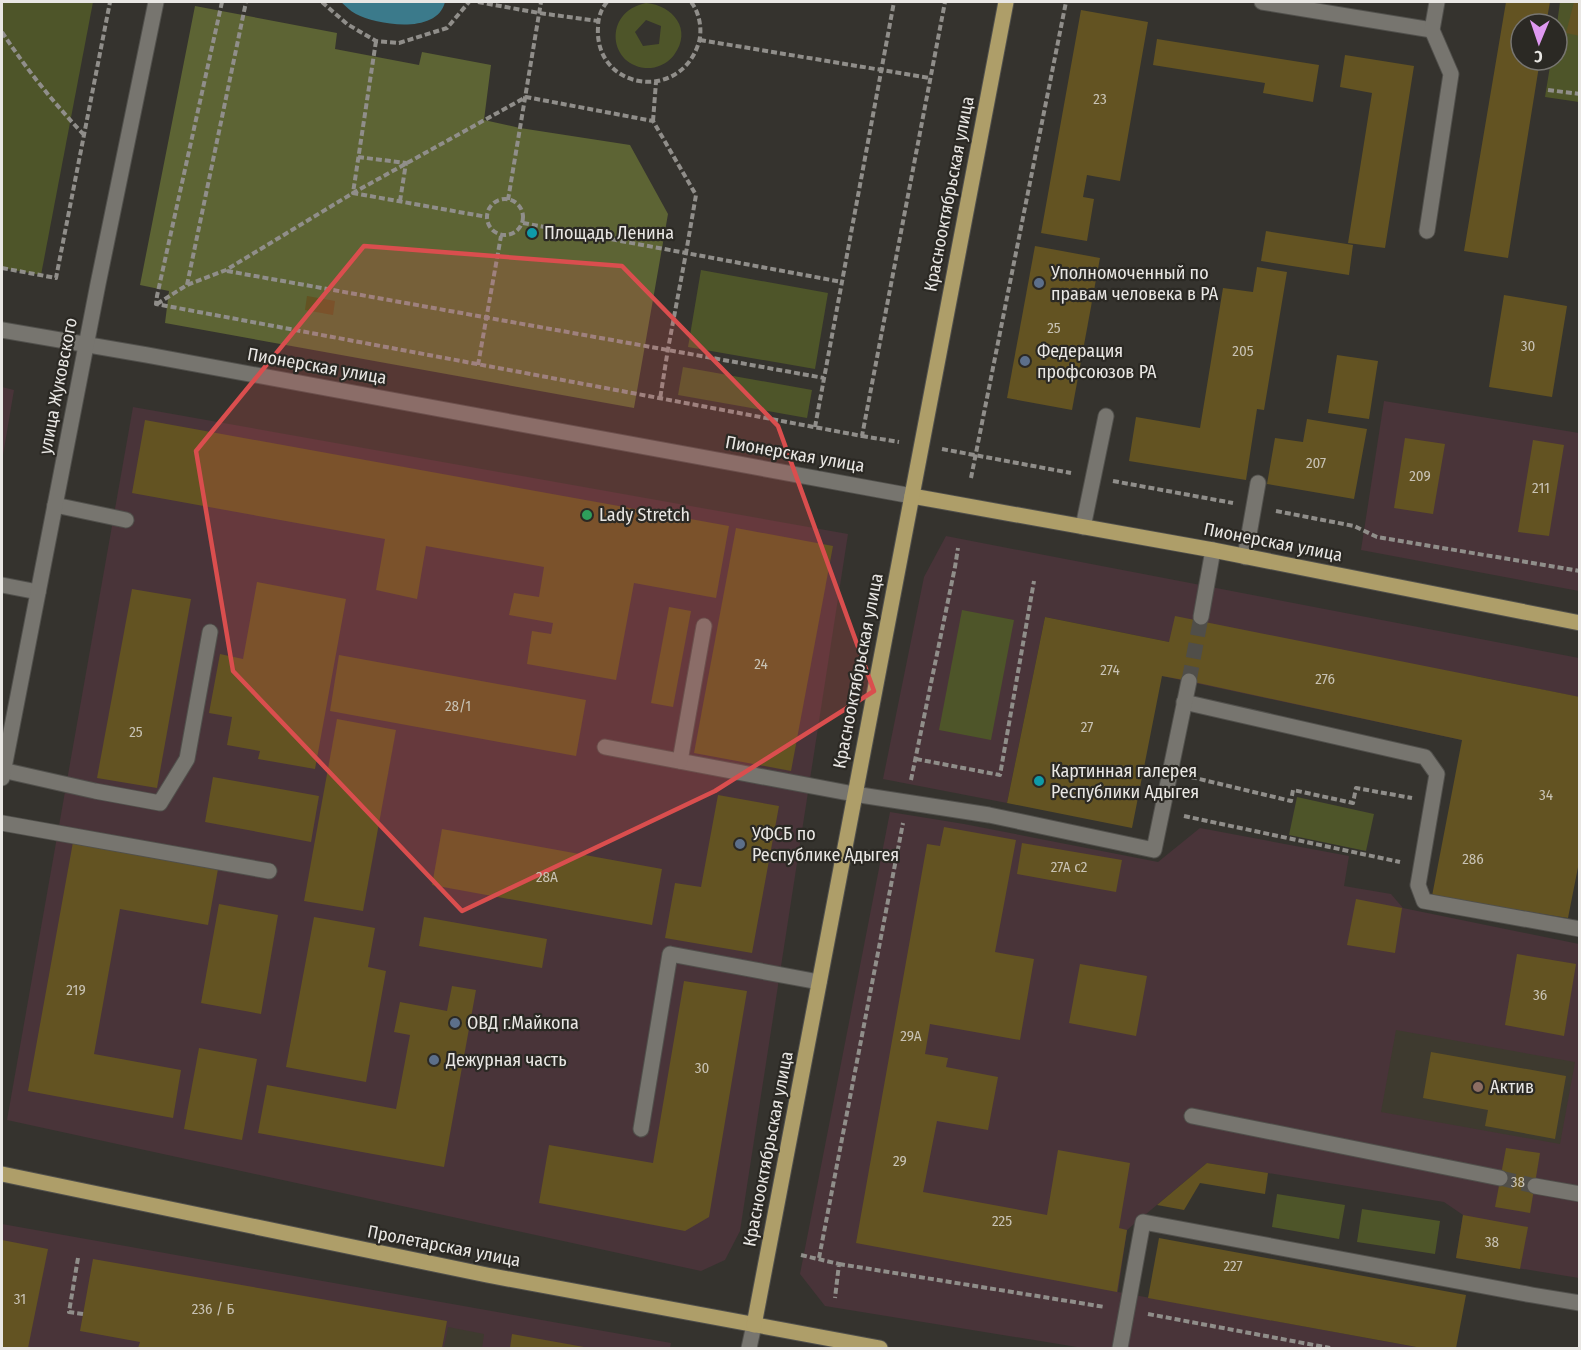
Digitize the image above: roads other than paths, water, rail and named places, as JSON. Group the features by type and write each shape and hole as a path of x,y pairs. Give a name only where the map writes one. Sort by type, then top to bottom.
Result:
{"main road":[{"name":"Краснооктябрьская улица","path":"754,1325 1006,2"},
{"name":"Пионерская улица","path":"912,496 1214,550 1580,623"},
{"name":"Пролетарская улица","path":"2,1174 487,1275 880,1348"}],"street":[{"name":"улица Жуковского","path":"2,773 156,2"},
{"path":"1262,2 1432,30"},
{"path":"1427,231 1451,74 1432,30 1437,2"},
{"name":"Пионерская улица","path":"2,330 912,496"},
{"path":"1083,527 1106,416"},
{"path":"1245,557 1258,483"},
{"path":"55,505 126,520"},
{"path":"1201,617 1214,550"},
{"path":"2,585 38,592"},
{"path":"680,760 704,626"},
{"path":"2,773 160,803 187,759 210,632"},
{"path":"605,747 854,794 989,815 1154,850 1189,681"},
{"path":"1184,702 1425,757 1437,774 1418,885 1424,901 1580,928"},
{"path":"2,823 269,871"},
{"path":"642,1128 670,954 819,982"},
{"path":"1192,1116 1500,1178"},
{"path":"1535,1186 1580,1194"},
{"path":"1120,1348 1143,1222 1580,1303"},
{"name":"Краснооктябрьская улица","path":"749,1348 754,1325"}],"water":[{"path":"341,2 445,2 440,12 431,19 419,23 391,24 354,13"}],"tunnel":[{"path":"1189,681 1201,617"},
{"path":"1500,1178 1535,1186"}],"place":[{"name":"Площадь Ленина","path":"532,233"},
{"name":"Уполномоченный по правам человека в РА","path":"1039,283"},
{"name":"Федерация профсоюзов РА","path":"1025,361"},
{"name":"Lady Stretch","path":"587,515"},
{"name":"Картинная галерея Республики Адыгея","path":"1039,781"},
{"name":"УФСБ по Республике Адыгея","path":"740,844"},
{"name":"ОВД г.Майкопа","path":"455,1023"},
{"name":"Дежурная часть","path":"434,1060"},
{"name":"Актив","path":"1478,1087"}]}
